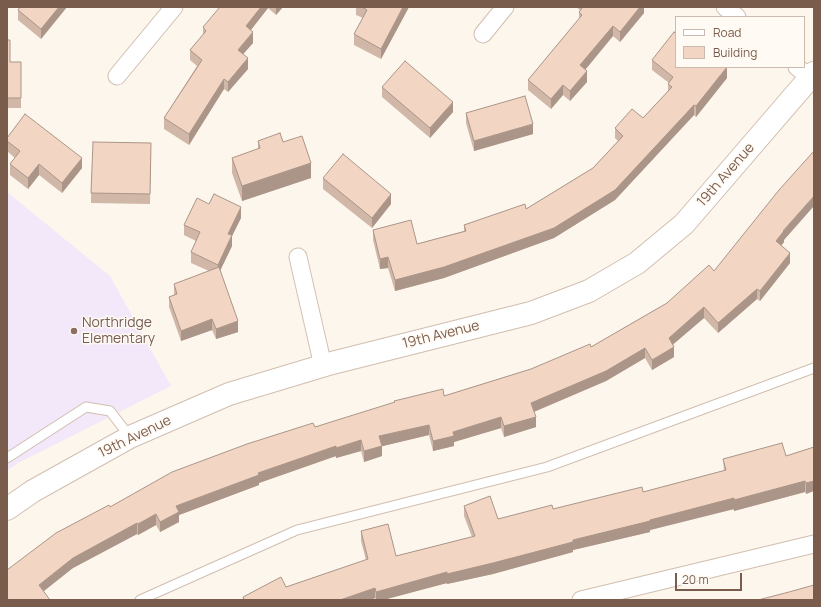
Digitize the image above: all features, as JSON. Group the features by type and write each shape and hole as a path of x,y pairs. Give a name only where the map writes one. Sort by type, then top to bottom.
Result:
{"street":[{"path":"117,76 174,7"},
{"path":"483,34 505,7"},
{"path":"725,7 736,16"},
{"name":"19th Avenue","path":"7,509 33,491 130,437 229,394 323,366 531,313 589,291 637,263 684,224 809,75"},
{"path":"298,257 323,366"},
{"path":"581,600 814,544"}],"lane":[{"path":"140,600 297,530 547,467 814,368"},
{"path":"7,458 86,407 110,412 130,437"}],"shaded area":[{"name":"Northridge Elementary","path":"7,192 110,276 171,386 18,463 7,471"}],"building":[{"path":"20,7 59,7 41,29 18,10"},
{"path":"220,7 261,7 246,26 253,32 238,50 248,58 228,82 224,79 189,134 164,118 202,60 190,50 206,31 203,27"},
{"path":"362,7 403,7 381,49 354,34 367,10"},
{"path":"583,7 640,7 620,32 613,26 580,65 587,71 570,91 563,85 551,99 528,80 582,15 579,12"},
{"path":"674,32 675,68 726,68 696,106 694,105 615,190 554,228 444,267 395,280 388,257 380,259 373,230 411,220 417,244 466,231 464,225 525,204 526,209 593,168 623,136 615,128 632,109 643,118 672,87 668,84 673,77 652,60"},
{"path":"7,40 10,40 10,62 21,62 21,98 7,98"},
{"path":"405,61 453,102 430,128 382,87"},
{"path":"525,96 533,124 474,141 466,113"},
{"path":"25,114 82,158 62,183 39,164 28,178 10,164 20,151 7,141 7,138"},
{"path":"280,133 283,142 302,136 311,163 242,186 232,158 260,148 258,141"},
{"path":"93,142 151,143 150,194 91,193"},
{"path":"814,151 814,196 776,241 790,253 760,291 757,289 718,323 704,307 669,338 674,347 652,360 645,348 606,371 531,403 536,417 504,426 501,417 453,432 454,436 433,441 429,425 379,436 382,446 364,451 361,440 336,448 336,446 258,473 259,475 176,506 179,512 160,522 156,514 73,558 39,585 50,600 7,600 7,570 56,533 109,505 110,507 172,472 247,444 313,423 315,427 395,402 394,401 443,389 444,396 531,369 590,344 591,347 667,303 709,265 714,271 779,190"},
{"path":"343,154 391,194 372,218 323,178"},
{"path":"214,194 241,207 228,234 232,235 218,265 191,252 200,232 184,225 197,198 209,204"},
{"path":"219,267 238,321 216,329 212,319 181,331 169,297 177,294 174,284"},
{"path":"782,443 786,456 814,447 814,481 806,483 805,481 734,500 734,498 573,540 573,542 447,574 447,572 376,592 375,588 340,600 244,600 243,597 281,577 286,587 368,559 361,531 388,524 396,556 475,536 464,506 490,496 498,519 552,505 553,509 642,487 643,492 726,470 723,459"},
{"path":"814,585 814,600 758,600 789,592"}],"place":[{"name":"Northridge Elementary","path":"74,331"}]}
